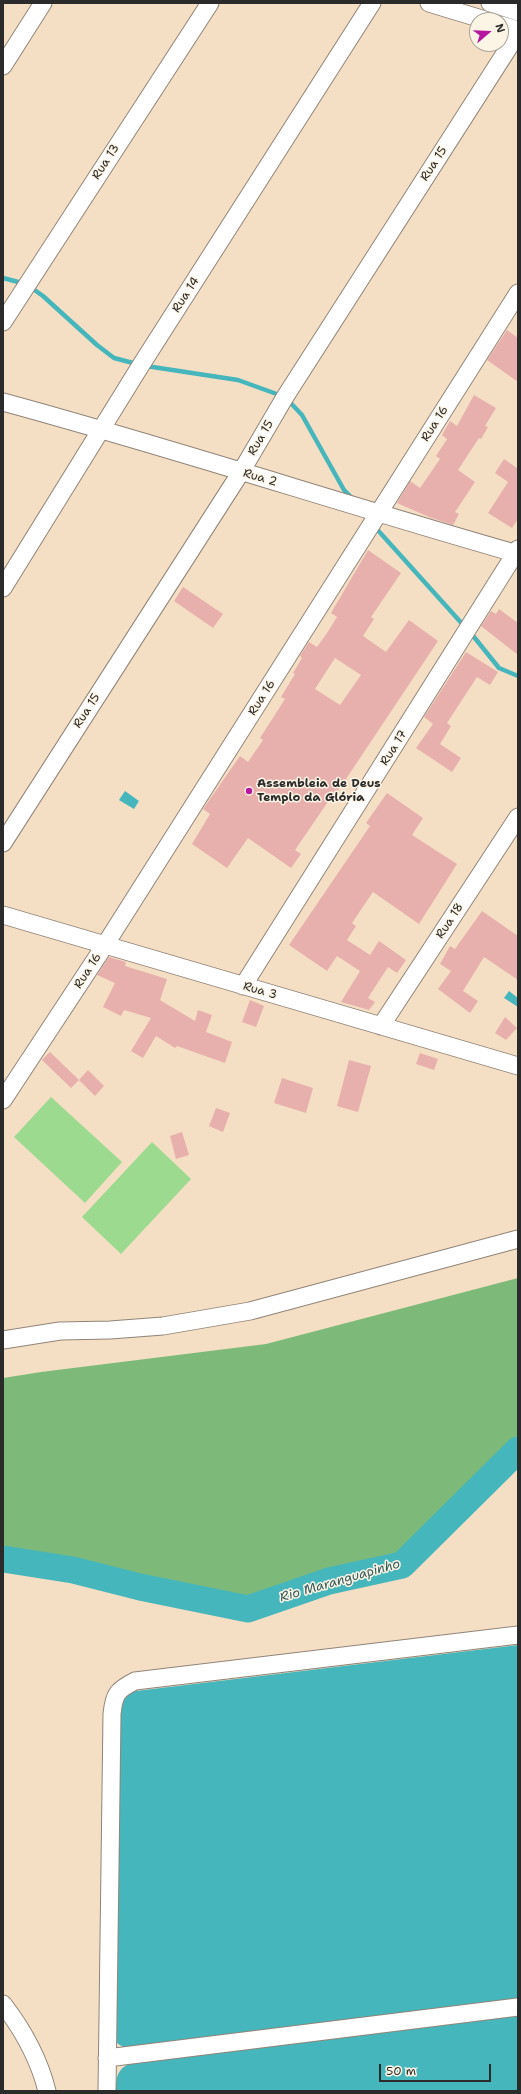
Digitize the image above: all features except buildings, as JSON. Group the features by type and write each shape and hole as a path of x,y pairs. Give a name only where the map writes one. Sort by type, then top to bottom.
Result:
{"street":[{"path":"3,66 43,3"},
{"name":"Rua 13","path":"3,322 210,3"},
{"name":"Rua 14","path":"3,588 141,365 372,3"},
{"path":"429,3 469,15"},
{"path":"490,3 518,12"},
{"name":"Rua 15","path":"3,842 241,472 285,397 518,31"},
{"name":"Rua 16","path":"3,1100 105,945 518,293"},
{"name":"Rua 2","path":"3,402 102,429 241,472 517,552"},
{"name":"Rua 17","path":"243,986 517,552"},
{"name":"Rua 18","path":"381,1026 518,817"},
{"name":"Rua 3","path":"3,915 518,1066"},
{"path":"3,1340 60,1331 110,1330 163,1326 250,1311 518,1239"},
{"path":"3,1334 24,1337"},
{"path":"107,2091 112,1714 114,1698 121,1688 136,1681 518,1635"},
{"path":"3,2004 28,2042 38,2063 48,2091"},
{"path":"107,2058 518,2007"}],"green space":[{"path":"51,1097 122,1162 85,1203 14,1137"},
{"path":"152,1142 191,1179 121,1254 82,1217"},
{"path":"518,1278 518,1450 402,1565 329,1581 248,1609 140,1587 73,1570 3,1559 3,1378 266,1344"}],"water":[{"path":"125,791 139,801 134,809 119,800"},
{"path":"509,991 518,998 518,1007 504,998"},
{"path":"518,1645 518,1999 126,2049 117,2043 113,2033 119,1708 122,1696 136,1691"},
{"path":"518,2015 518,2091 116,2091 118,2074 122,2068 130,2063"}],"waterway":[{"path":"3,278 26,284 43,296 97,345 114,358 137,364"},
{"path":"146,366 238,380 285,397 302,415 344,490 353,499"},
{"path":"375,527 465,627"},
{"path":"470,632 499,668 518,676"},
{"name":"Rio Maranguapinho","path":"3,1559 73,1570 140,1587 248,1609 329,1581 402,1565 518,1450"}],"place":[{"name":"Assembleia de Deus Templo da Glória","path":"249,791"}]}
